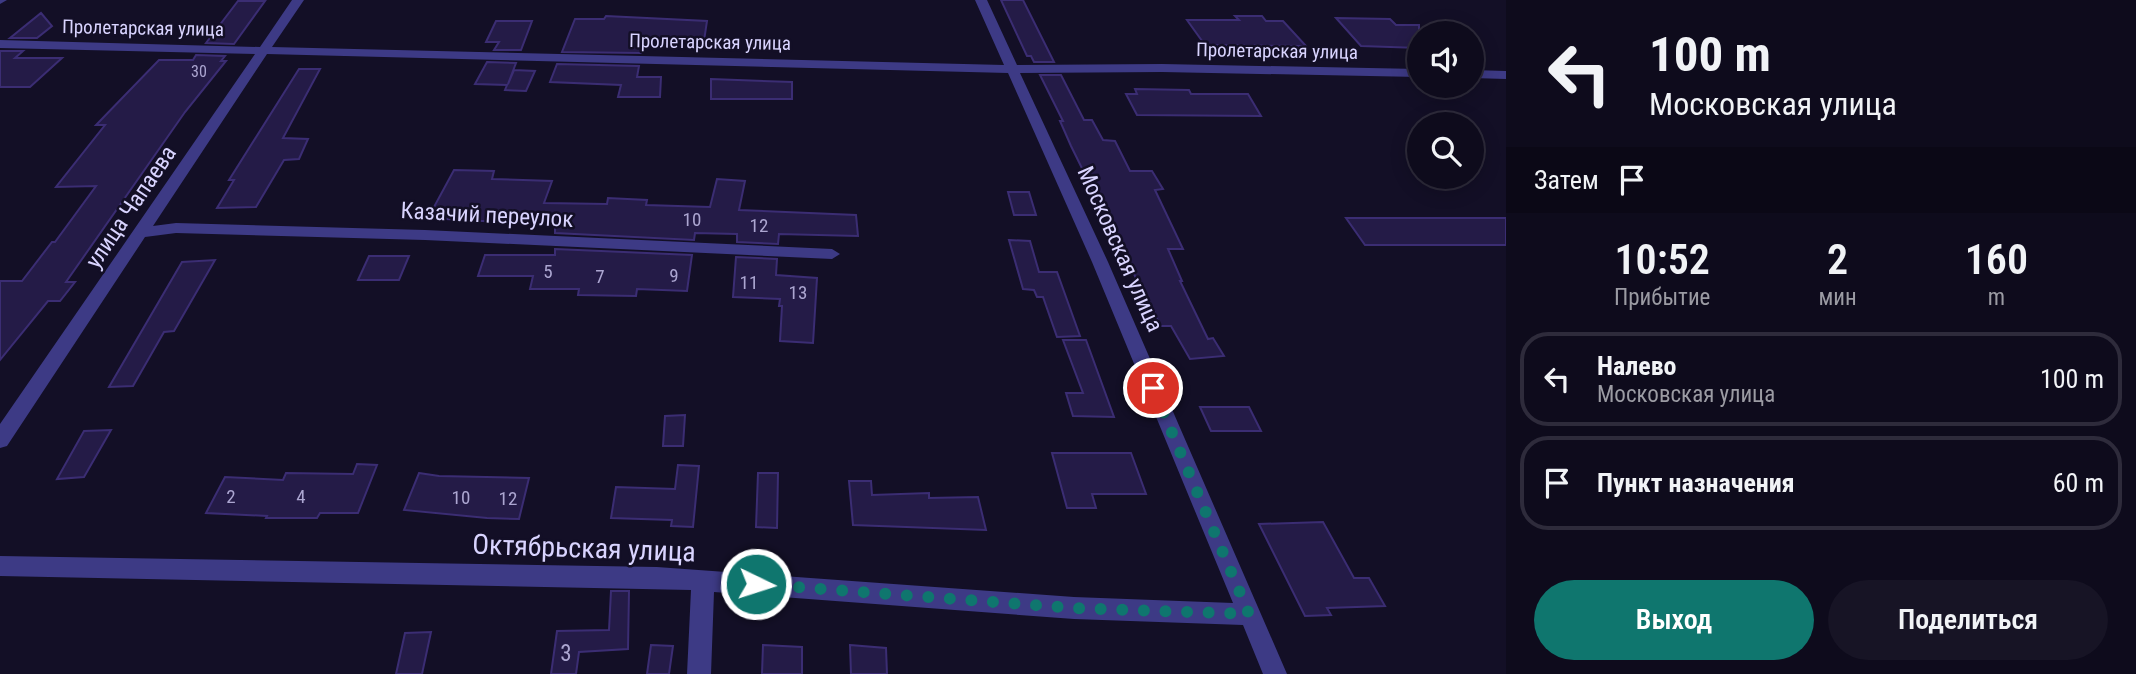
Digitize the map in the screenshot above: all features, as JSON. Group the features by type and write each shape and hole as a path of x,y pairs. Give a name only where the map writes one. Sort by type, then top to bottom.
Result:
{"street":[{"name":"улица Чапаева","path":"0,440 298,0"},
{"name":"Московская улица","path":"981,0 1100,262 1275,674"},
{"name":"Пролетарская улица","path":"0,44 1011,69 1161,68 1407,73"},
{"path":"1484,74 1506,75"},
{"name":"Казачий переулок","path":"141,233 176,228 412,234 831,254"},
{"name":"Октябрьская улица","path":"0,566 657,577 1074,608 1249,614"},
{"path":"699,674 703,580"}],"building":[{"path":"1001,0 1023,0 1054,62 1034,62 1031,56 1027,56"},
{"path":"238,1 265,1 234,44 206,43"},
{"path":"41,13 52,26 37,38 10,38"},
{"path":"606,16 707,21 704,41 644,38 641,53 562,52 575,19 604,19"},
{"path":"1235,16 1262,16 1266,21 1283,21 1306,46 1205,45 1187,20 1239,20"},
{"path":"1336,18 1390,19 1396,25 1407,25 1407,48 1361,46"},
{"path":"496,21 532,21 521,50 494,50 499,42 486,42"},
{"path":"0,51 23,51 15,58 62,58 30,87 0,87"},
{"path":"196,55 225,56 221,61 226,61 185,112 66,282 75,282 60,301 48,301 0,360 0,281 22,281 96,186 56,187 105,125 96,125 159,60 193,60"},
{"path":"487,62 516,63 508,84 514,70 535,71 526,91 505,90 507,85 475,84"},
{"path":"557,64 639,66 637,77 661,77 660,97 618,97 621,85 550,82"},
{"path":"299,69 320,69 283,138 308,139 299,159 284,160 256,207 217,208 234,180 229,180"},
{"path":"1040,75 1061,75 1084,120 1092,120 1103,140 1115,141 1130,171 1152,171 1163,189 1155,190 1183,249 1168,249 1180,281 1208,339 1213,338 1224,356 1190,359 1171,326 1160,326 1153,308 1149,308 1109,217 1106,217 1071,146 1060,121 1063,121"},
{"path":"711,79 792,82 792,99 711,99"},
{"path":"1135,89 1189,90 1191,94 1248,94 1261,116 1137,115 1126,94 1137,94"},
{"path":"454,170 494,171 492,179 552,181 544,203 607,204 608,198 647,200 646,205 710,207 717,179 745,181 739,210 856,215 858,236 779,234 778,244 737,242 737,234 695,233 694,240 555,233 555,225 428,218"},
{"path":"1008,192 1029,192 1036,215 1014,215"},
{"path":"1346,218 1506,218 1506,245 1365,245"},
{"path":"1009,240 1030,241 1039,272 1057,272 1080,336 1057,337 1043,297 1037,297 1034,290 1023,289"},
{"path":"555,249 692,255 687,291 637,289 636,296 578,295 579,289 530,289 533,276 478,276 485,255 555,255"},
{"path":"369,256 409,256 399,280 358,280"},
{"path":"736,257 777,259 776,275 817,278 813,343 780,341 780,299 733,297"},
{"path":"215,260 174,331 164,332 133,386 109,387 182,262"},
{"path":"1063,340 1086,340 1114,417 1073,416 1066,393 1083,393"},
{"path":"1200,407 1249,407 1261,431 1211,431"},
{"path":"685,415 683,446 663,446 665,416"},
{"path":"111,430 84,477 57,479 84,431"},
{"path":"1052,453 1131,453 1146,494 1092,494 1096,508 1067,508"},
{"path":"357,464 377,465 358,513 320,513 317,518 266,518 267,516 206,513 225,477 283,480 286,473 353,474"},
{"path":"678,465 699,466 693,527 671,526 672,520 611,518 616,487 675,489"},
{"path":"419,473 529,478 519,519 487,518 404,510"},
{"path":"758,473 778,473 777,528 756,527"},
{"path":"849,481 871,481 872,495 929,493 929,498 978,497 986,530 853,525"},
{"path":"1323,522 1354,578 1369,578 1385,606 1327,608 1331,615 1305,616 1259,524"},
{"path":"611,591 629,591 628,649 579,652 576,674 551,674 557,631 609,630"},
{"path":"431,632 422,674 396,674 405,633"},
{"path":"651,645 673,646 669,674 647,674"},
{"path":"763,645 802,647 802,674 762,674"},
{"path":"850,645 886,648 887,674 851,674"}],"route":[{"path":"756,584 1074,608 1249,614 1153,388"}]}
